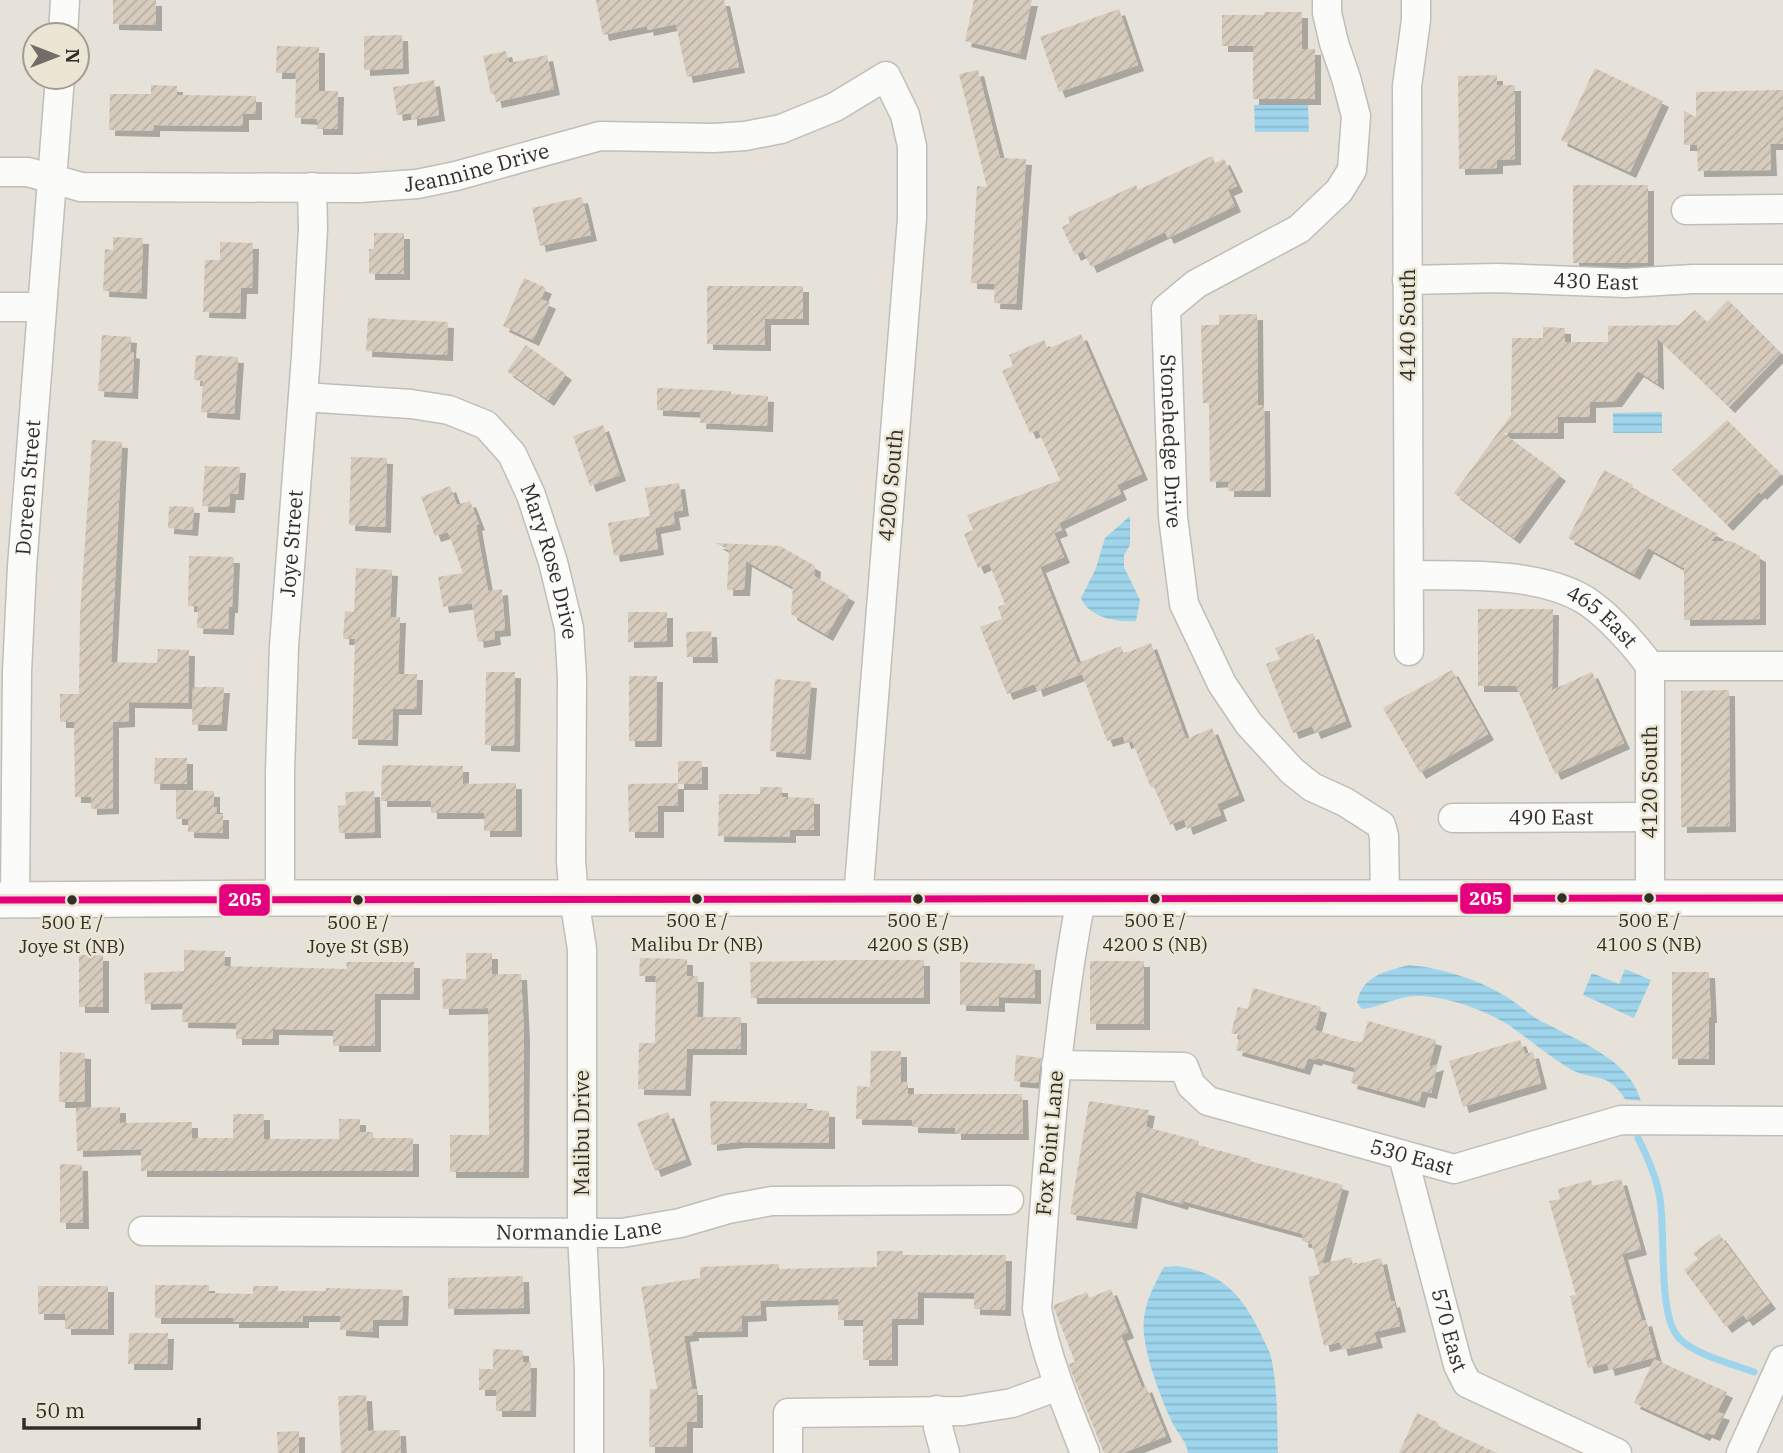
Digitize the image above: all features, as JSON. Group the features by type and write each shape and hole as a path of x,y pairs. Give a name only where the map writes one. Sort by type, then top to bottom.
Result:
{"street":[{"path":"64,21 65,0"},
{"name":"Stonehedge Drive","path":"1327,0 1332,33 1356,116 1352,170 1339,191 1299,229 1196,284 1166,309 1173,517 1184,604 1222,684 1249,724 1292,771 1312,787 1345,802 1381,825 1384,836 1385,897"},
{"name":"4140 South","path":"1409,651 1407,86 1416,0"},
{"name":"Jeannine Drive","path":"0,172 28,172 81,187 359,188 417,184 456,176 600,136 714,138 745,136 781,129 835,107 886,76"},
{"name":"4200 South","path":"858,898 912,218 912,146 905,115 886,76"},
{"name":"Doreen Street","path":"7,900 17,673 41,307 59,91"},
{"name":"Joye Street","path":"280,898 284,646 303,397 313,228 312,187"},
{"path":"1686,210 1783,209"},
{"name":"430 East","path":"1407,280 1497,278 1626,283 1783,278"},
{"path":"0,307 41,307"},
{"name":"Mary Rose Drive","path":"303,397 411,404 449,410 486,425 512,454 535,506 553,562 569,628 574,898"},
{"name":"465 East","path":"1409,575 1488,576 1529,581 1569,593 1587,601 1641,653 1650,666 1783,666"},
{"name":"4120 South","path":"1650,666 1650,897"},
{"name":"490 East","path":"1453,818 1650,817"},
{"name":"Malibu Drive","path":"574,898 582,948 582,1233 589,1369 589,1453"},
{"name":"Fox Point Lane","path":"1081,898 1068,967 1056,1065 1037,1309 1058,1386 1085,1453"},
{"path":"7,900 1783,898"},
{"name":"530 East","path":"1056,1065 1184,1067 1191,1085 1208,1101 1454,1169 1621,1120 1783,1121"},
{"name":"570 East","path":"1404,1156 1458,1365 1467,1382 1617,1453"},
{"name":"Normandie Lane","path":"143,1231 622,1233 680,1223 728,1209 772,1201 1009,1200"},
{"path":"1741,1453 1783,1360"},
{"path":"788,1453 788,1413 963,1411 1012,1403 1058,1386"},
{"path":"937,1410 938,1427 945,1453"}],"water":[{"path":"1254,105 1308,105 1309,132 1255,132"},
{"path":"1662,412 1662,433 1613,433 1613,413"},
{"path":"1130,516 1130,545 1124,555 1124,567 1140,600 1136,621 1113,620 1090,610 1081,598 1096,568 1105,538"},
{"path":"1409,965 1461,976 1499,992 1535,1018 1602,1053 1626,1074 1641,1101 1625,1099 1612,1084 1576,1072 1501,1020 1466,1005 1419,996 1404,997 1362,1009 1357,1003 1359,994 1369,981 1383,973"},
{"path":"1625,969 1651,980 1634,1018 1583,995 1592,973 1619,984"},
{"path":"1177,1266 1217,1279 1237,1295 1252,1318 1267,1347 1274,1373 1278,1453 1188,1453 1157,1387 1148,1357 1144,1329 1147,1305 1157,1279 1164,1267"}],"building":[{"path":"113,0 156,0 156,25 113,24"},
{"path":"596,0 724,0 739,67 687,77 676,24 648,30 647,26 603,35"},
{"path":"974,0 1032,0 1020,54 965,41"},
{"path":"1119,9 1138,65 1059,92 1040,37"},
{"path":"1264,12 1302,12 1302,49 1315,49 1315,99 1253,99 1253,46 1222,46 1222,15 1264,15"},
{"path":"402,35 403,68 364,70 364,36"},
{"path":"277,46 319,47 319,91 338,91 337,129 317,129 317,119 295,118 296,73 276,73"},
{"path":"506,51 509,63 547,55 554,89 496,102 494,94 491,94 483,56"},
{"path":"1595,68 1663,101 1630,172 1561,140"},
{"path":"978,70 1000,158 1026,159 1016,304 994,303 995,284 971,283 977,186 987,187 959,74"},
{"path":"1497,75 1497,85 1515,85 1515,159 1497,160 1497,168 1459,169 1458,76"},
{"path":"434,80 439,115 411,120 411,113 397,115 393,87"},
{"path":"151,85 177,86 177,95 256,96 256,114 243,114 243,126 154,125 154,131 109,130 110,94 151,94"},
{"path":"1783,90 1783,144 1770,144 1771,170 1698,171 1697,145 1684,145 1684,111 1696,117 1696,92"},
{"path":"1212,156 1215,163 1224,159 1237,186 1228,190 1235,206 1168,238 1165,232 1091,267 1083,251 1075,255 1062,227 1070,223 1068,217 1136,185 1138,190"},
{"path":"1573,185 1648,185 1648,263 1573,263"},
{"path":"582,197 591,235 540,246 532,208"},
{"path":"374,233 404,233 404,274 369,274 369,249 374,249"},
{"path":"113,237 143,238 141,293 103,291 105,249 113,250"},
{"path":"220,242 253,243 252,288 241,288 240,313 203,312 205,260 220,260"},
{"path":"524,278 546,288 541,299 550,303 533,340 503,326"},
{"path":"707,286 803,286 803,319 765,319 765,345 707,344"},
{"path":"1728,300 1781,353 1729,407 1657,338 1658,384 1638,371 1616,401 1590,402 1590,417 1558,417 1558,433 1503,433 1560,475 1514,538 1454,493 1511,415 1512,338 1543,338 1543,327 1565,328 1565,342 1608,342 1608,326 1679,325 1695,310 1707,322"},
{"path":"1257,314 1258,405 1264,405 1265,491 1228,491 1228,481 1210,482 1209,403 1203,403 1201,325 1219,325 1219,315"},
{"path":"368,318 448,322 447,355 366,351"},
{"path":"1081,334 1142,474 1117,485 1121,494 1059,523 1062,530 1054,533 1064,557 1040,567 1082,674 1037,691 1035,684 1007,694 980,627 1002,619 998,607 1005,604 989,563 978,568 964,534 973,530 967,515 1060,480 1038,430 1030,433 1002,371 1013,366 1009,355 1044,340 1048,349"},
{"path":"102,335 131,337 130,352 134,353 132,393 98,391"},
{"path":"526,345 566,374 548,400 507,371"},
{"path":"196,355 238,357 234,414 201,412 203,381 194,380"},
{"path":"657,388 731,391 731,394 768,396 767,426 700,423 701,412 657,410"},
{"path":"1727,420 1781,474 1727,525 1672,470"},
{"path":"603,425 620,475 590,486 573,436"},
{"path":"92,440 122,442 111,662 157,663 158,649 189,650 188,703 129,702 129,721 113,722 113,808 91,809 91,797 75,797 74,722 60,722 60,694 79,694 80,614"},
{"path":"351,457 387,458 385,527 349,525"},
{"path":"205,466 240,467 238,494 230,494 229,507 202,506"},
{"path":"1604,470 1718,534 1711,541 1731,541 1760,556 1760,619 1684,620 1684,568 1648,548 1634,574 1568,538"},
{"path":"679,483 683,510 673,512 675,524 655,528 658,549 614,556 608,523 650,516 645,488"},
{"path":"450,486 457,505 470,501 479,524 476,525 488,591 502,589 505,630 494,631 495,639 478,642 472,603 443,607 438,577 463,573 448,532 435,536 421,497"},
{"path":"169,506 194,507 192,530 168,528"},
{"path":"716,543 780,546 815,566 814,576 849,596 827,635 791,614 793,587 746,561 744,590 727,590 729,550"},
{"path":"189,556 234,557 232,607 229,607 228,629 197,628 198,606 188,606"},
{"path":"356,568 392,570 390,617 400,617 398,674 417,674 416,709 393,709 392,740 352,739 355,639 343,639 345,611 354,612"},
{"path":"1478,609 1553,609 1552,690 1592,672 1624,743 1555,774 1516,686 1478,686"},
{"path":"628,612 667,612 667,641 628,642"},
{"path":"711,631 712,657 687,657 686,632"},
{"path":"1313,633 1346,721 1315,733 1312,726 1293,733 1266,664 1280,659 1275,648"},
{"path":"1151,643 1186,739 1212,728 1239,795 1217,804 1221,815 1187,829 1184,819 1170,825 1132,741 1125,743 1123,736 1107,741 1078,663 1121,646 1124,654"},
{"path":"1452,670 1488,734 1420,773 1383,708"},
{"path":"486,672 515,672 514,746 485,745"},
{"path":"629,676 657,676 656,741 629,741"},
{"path":"775,679 811,682 805,754 770,751"},
{"path":"193,687 224,687 221,725 192,725"},
{"path":"1729,690 1730,826 1681,827 1681,691"},
{"path":"155,758 187,758 187,784 154,784"},
{"path":"678,761 702,761 702,784 678,784"},
{"path":"382,765 463,766 463,784 516,783 516,831 484,831 484,813 431,813 431,801 381,801"},
{"path":"678,783 678,806 658,806 658,832 629,832 628,784"},
{"path":"760,787 782,787 782,797 814,798 814,830 790,830 790,837 718,836 719,794 760,794"},
{"path":"176,790 214,791 216,814 223,814 223,833 188,832 188,819 176,819"},
{"path":"374,791 375,832 339,833 338,806 346,805 345,792"},
{"path":"184,950 225,951 224,966 347,969 346,962 414,962 414,994 375,994 375,1046 333,1046 333,1030 273,1029 273,1039 236,1039 236,1023 182,1022 183,1003 145,1004 144,973 184,971"},
{"path":"466,953 492,953 492,974 521,974 524,1035 523,1172 450,1172 450,1135 489,1135 488,1008 443,1009 442,979 466,979"},
{"path":"79,955 103,955 103,1007 79,1007"},
{"path":"640,958 687,959 687,976 698,976 697,1017 741,1017 741,1049 687,1049 685,1090 638,1089 639,1043 655,1043 656,976 639,976"},
{"path":"924,960 924,998 751,998 750,962"},
{"path":"1090,961 1144,961 1144,1024 1090,1024"},
{"path":"960,962 1035,964 1035,998 999,997 999,1006 960,1005"},
{"path":"1672,972 1709,972 1709,1059 1672,1059"},
{"path":"1253,988 1321,1007 1315,1030 1353,1041 1362,1042 1368,1021 1436,1040 1429,1067 1438,1064 1431,1093 1422,1091 1419,1102 1351,1083 1355,1068 1308,1058 1304,1069 1236,1050 1240,1035 1231,1033 1238,1007 1248,1009"},
{"path":"1520,1040 1525,1054 1533,1052 1541,1083 1463,1107 1449,1061"},
{"path":"871,1051 901,1051 901,1082 908,1082 908,1094 1022,1094 1023,1134 955,1134 955,1128 912,1127 912,1120 856,1119 857,1086 870,1087"},
{"path":"60,1052 85,1053 85,1102 59,1102"},
{"path":"1016,1055 1041,1058 1038,1083 1014,1081"},
{"path":"710,1101 807,1103 807,1110 829,1111 829,1143 739,1142 711,1145"},
{"path":"1089,1101 1149,1110 1146,1127 1199,1141 1198,1145 1251,1159 1250,1161 1343,1185 1322,1264 1351,1257 1353,1265 1381,1258 1391,1302 1394,1301 1400,1326 1374,1332 1377,1342 1342,1350 1340,1342 1324,1346 1308,1277 1320,1274 1312,1244 1302,1241 1303,1234 1136,1191 1131,1223 1070,1214"},
{"path":"120,1107 120,1123 192,1122 192,1138 233,1138 233,1114 264,1114 264,1139 339,1139 339,1119 360,1119 360,1132 373,1132 373,1138 413,1138 413,1171 141,1171 141,1149 77,1151 76,1108"},
{"path":"668,1112 686,1159 655,1171 637,1123"},
{"path":"60,1164 82,1165 83,1223 60,1223"},
{"path":"1621,1179 1641,1249 1622,1254 1642,1321 1646,1320 1656,1357 1609,1370 1607,1363 1588,1368 1570,1296 1576,1295 1549,1201 1560,1199 1558,1189 1591,1180 1593,1186"},
{"path":"1719,1234 1770,1303 1747,1320 1743,1315 1726,1327 1684,1270 1698,1259 1693,1253"},
{"path":"877,1251 903,1251 903,1255 1006,1255 1005,1310 974,1309 974,1293 918,1292 918,1319 892,1319 892,1360 863,1360 863,1320 838,1320 838,1299 760,1301 761,1315 742,1316 742,1331 693,1332 693,1335 684,1336 692,1389 697,1389 697,1422 687,1422 687,1447 649,1447 650,1389 657,1389 641,1287 700,1278 700,1267 779,1264 779,1269 877,1267"},
{"path":"523,1276 524,1308 448,1309 448,1278"},
{"path":"155,1285 209,1285 209,1293 253,1294 253,1286 278,1286 278,1291 326,1291 326,1288 403,1290 402,1320 373,1320 373,1332 340,1330 340,1316 303,1316 303,1322 233,1322 233,1318 155,1318"},
{"path":"38,1286 108,1286 108,1329 65,1329 65,1314 38,1314"},
{"path":"1111,1289 1128,1332 1121,1335 1142,1388 1146,1386 1166,1436 1123,1453 1104,1453 1070,1368 1069,1364 1075,1362 1054,1308 1054,1305 1087,1292 1089,1298"},
{"path":"129,1333 168,1333 167,1364 128,1364"},
{"path":"493,1349 523,1350 523,1362 531,1362 530,1411 496,1411 496,1390 479,1390 479,1369 493,1369"},
{"path":"1654,1359 1727,1392 1717,1412 1724,1414 1714,1435 1706,1432 1704,1435 1634,1403"},
{"path":"366,1395 368,1431 400,1430 401,1453 341,1453 338,1396"},
{"path":"1417,1413 1439,1423 1438,1426 1497,1453 1399,1453"},
{"path":"299,1431 299,1453 278,1453 277,1432"}],"waterway":[{"path":"1638,1138 1659,1193 1665,1292 1673,1328 1680,1339 1695,1350 1754,1372"}],"transit line":[{"name":"205","path":"0,900 1783,898"}],"place":[{"name":"500 E / 4100 S (NB)","path":"1649,898"},
{"name":"500 E / Malibu Dr (NB)","path":"697,899"},
{"name":"500 E / 4200 S (SB)","path":"918,899"},
{"name":"500 E / 4200 S (NB)","path":"1155,899"},
{"name":"500 E / Joye St (NB)","path":"72,900"},
{"name":"500 E / Joye St (SB)","path":"358,900"}]}
